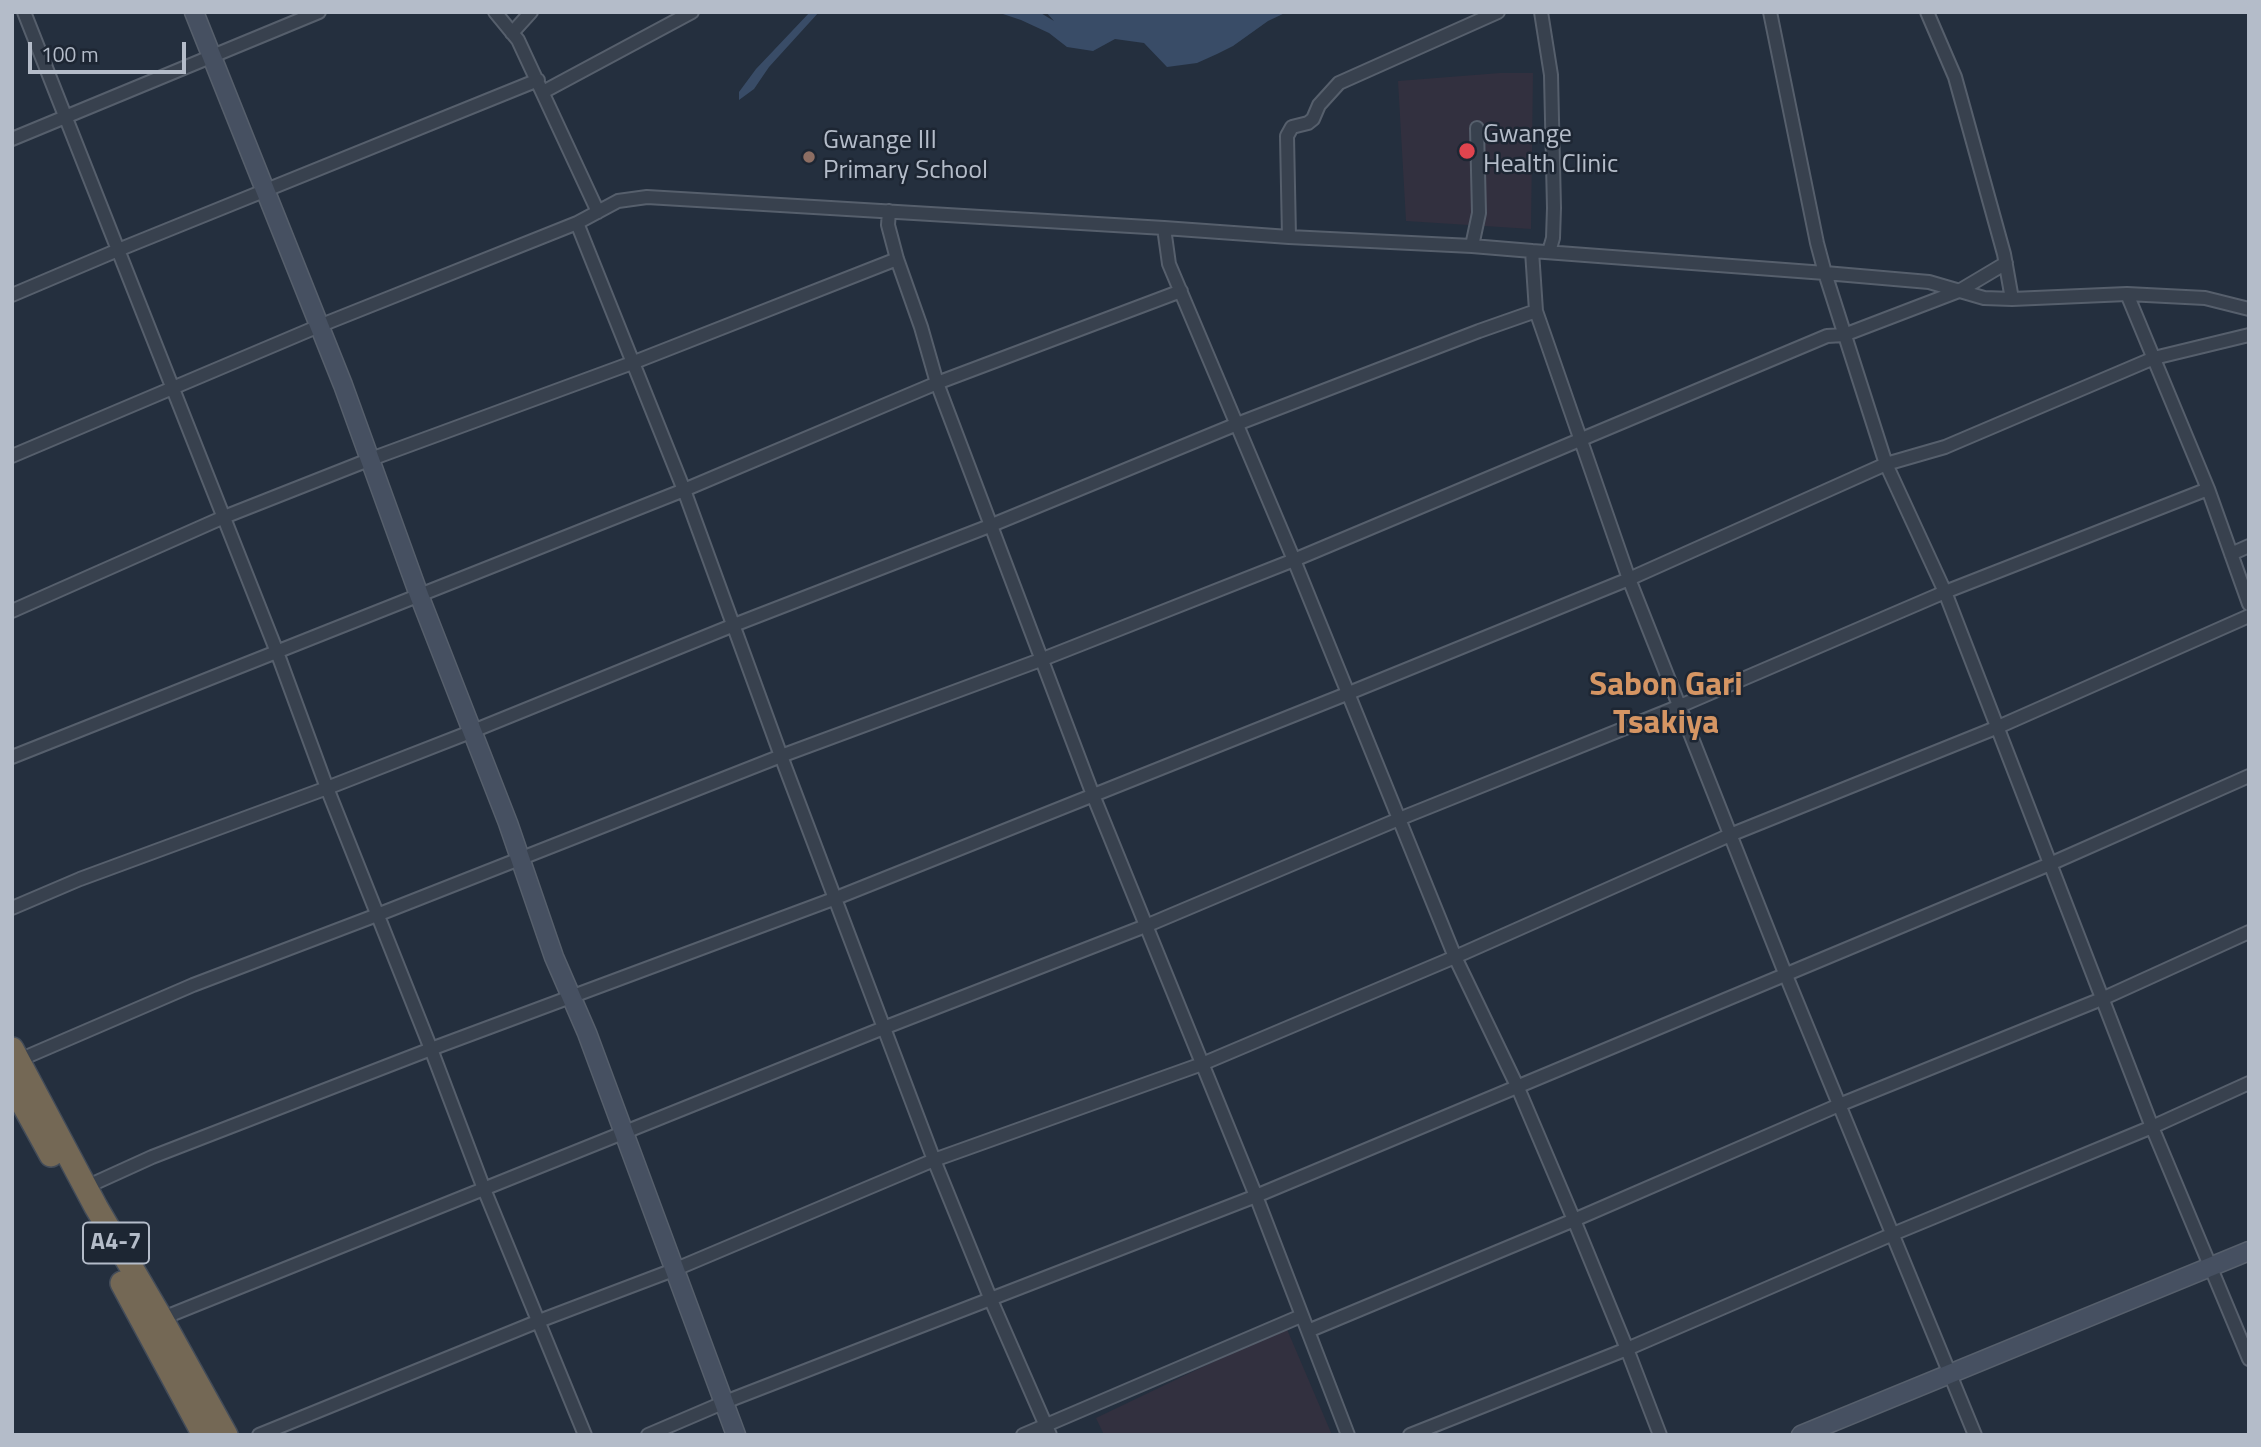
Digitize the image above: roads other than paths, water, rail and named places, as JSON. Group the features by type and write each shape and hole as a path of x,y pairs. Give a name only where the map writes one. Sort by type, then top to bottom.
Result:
{"highway":[{"name":"A4-7","path":"16,1054 154,1322 204,1435"},
{"name":"A4-7","path":"12,1084 154,1322 226,1435"}],"main road":[{"path":"194,12 371,459 419,594 522,859 554,957 572,997 676,1269 736,1435"},
{"path":"1801,1435 2249,1251"}],"street":[{"path":"24,12 277,652 327,788 484,1189 585,1435"},
{"path":"12,139 319,12"},
{"path":"495,12 512,33 538,80 598,212"},
{"path":"512,33 531,12"},
{"path":"543,92 692,12"},
{"path":"1289,237 1286,145 1292,127 1313,119 1319,105 1339,83 1498,12"},
{"path":"1541,12 1551,75 1554,218 1549,253"},
{"path":"1770,12 1817,243 1886,464 1945,592 2152,1127 2249,1359"},
{"path":"1927,12 1955,77 2006,263 2012,299"},
{"path":"12,295 538,80"},
{"path":"1472,246 1479,213 1477,128"},
{"path":"12,456 319,326 578,223 618,201 647,197 1472,246 1929,282 1984,298 2127,294 2205,298 2249,309"},
{"path":"889,211 888,225 897,258 937,383 1093,795 1256,1196 1348,1435"},
{"path":"578,223 684,490 934,1160 991,1300 1049,1430"},
{"path":"1164,228 1169,264 1349,693 1455,957 1518,1088 1660,1435"},
{"path":"1532,251 1536,311 1629,579 1785,973 1975,1435"},
{"path":"12,611 224,517 371,459 632,363 897,258"},
{"path":"16,1054 522,859 781,755 1043,659 1294,560 1827,336 1844,335 1959,291 2006,263"},
{"path":"12,757 684,490 937,383 1181,291"},
{"path":"2127,294 2208,489 2249,604"},
{"path":"12,908 80,879 473,731 734,625 992,525 1237,424 1536,311"},
{"path":"86,1187 152,1157 431,1049 836,898 1349,693 1629,579 1886,464 1945,447 2154,358 2249,334"},
{"path":"154,1322 886,1027 1148,925 1399,819 1679,706 1945,592 2208,489"},
{"path":"2231,554 2249,546"},
{"path":"259,1435 676,1269 934,1160 1202,1064 1455,957 1730,835 1998,727 2249,616"},
{"path":"648,1435 724,1402 1256,1196 2050,864 2249,776"},
{"path":"1308,1331 1839,1105 2104,998 2249,932"},
{"path":"1410,1435 1627,1349 1893,1234 2152,1127 2249,1083"},
{"path":"1023,1435 1049,1430 1301,1316"}],"water":[{"path":"810,12 819,12 769,67 754,89 739,100 739,92 756,69"},
{"path":"997,12 1039,12 1054,21 1046,12 1287,12 1217,54 1197,63 1167,67 1144,43 1115,39 1093,51 1067,47 1049,33"}],"place":[{"name":"Gwange Health Clinic","path":"1467,151"},
{"name":"Gwange III Primary School","path":"809,157"}],"district":[{"name":"Sabon Gari Tsakiya","path":"1666,706"}]}
